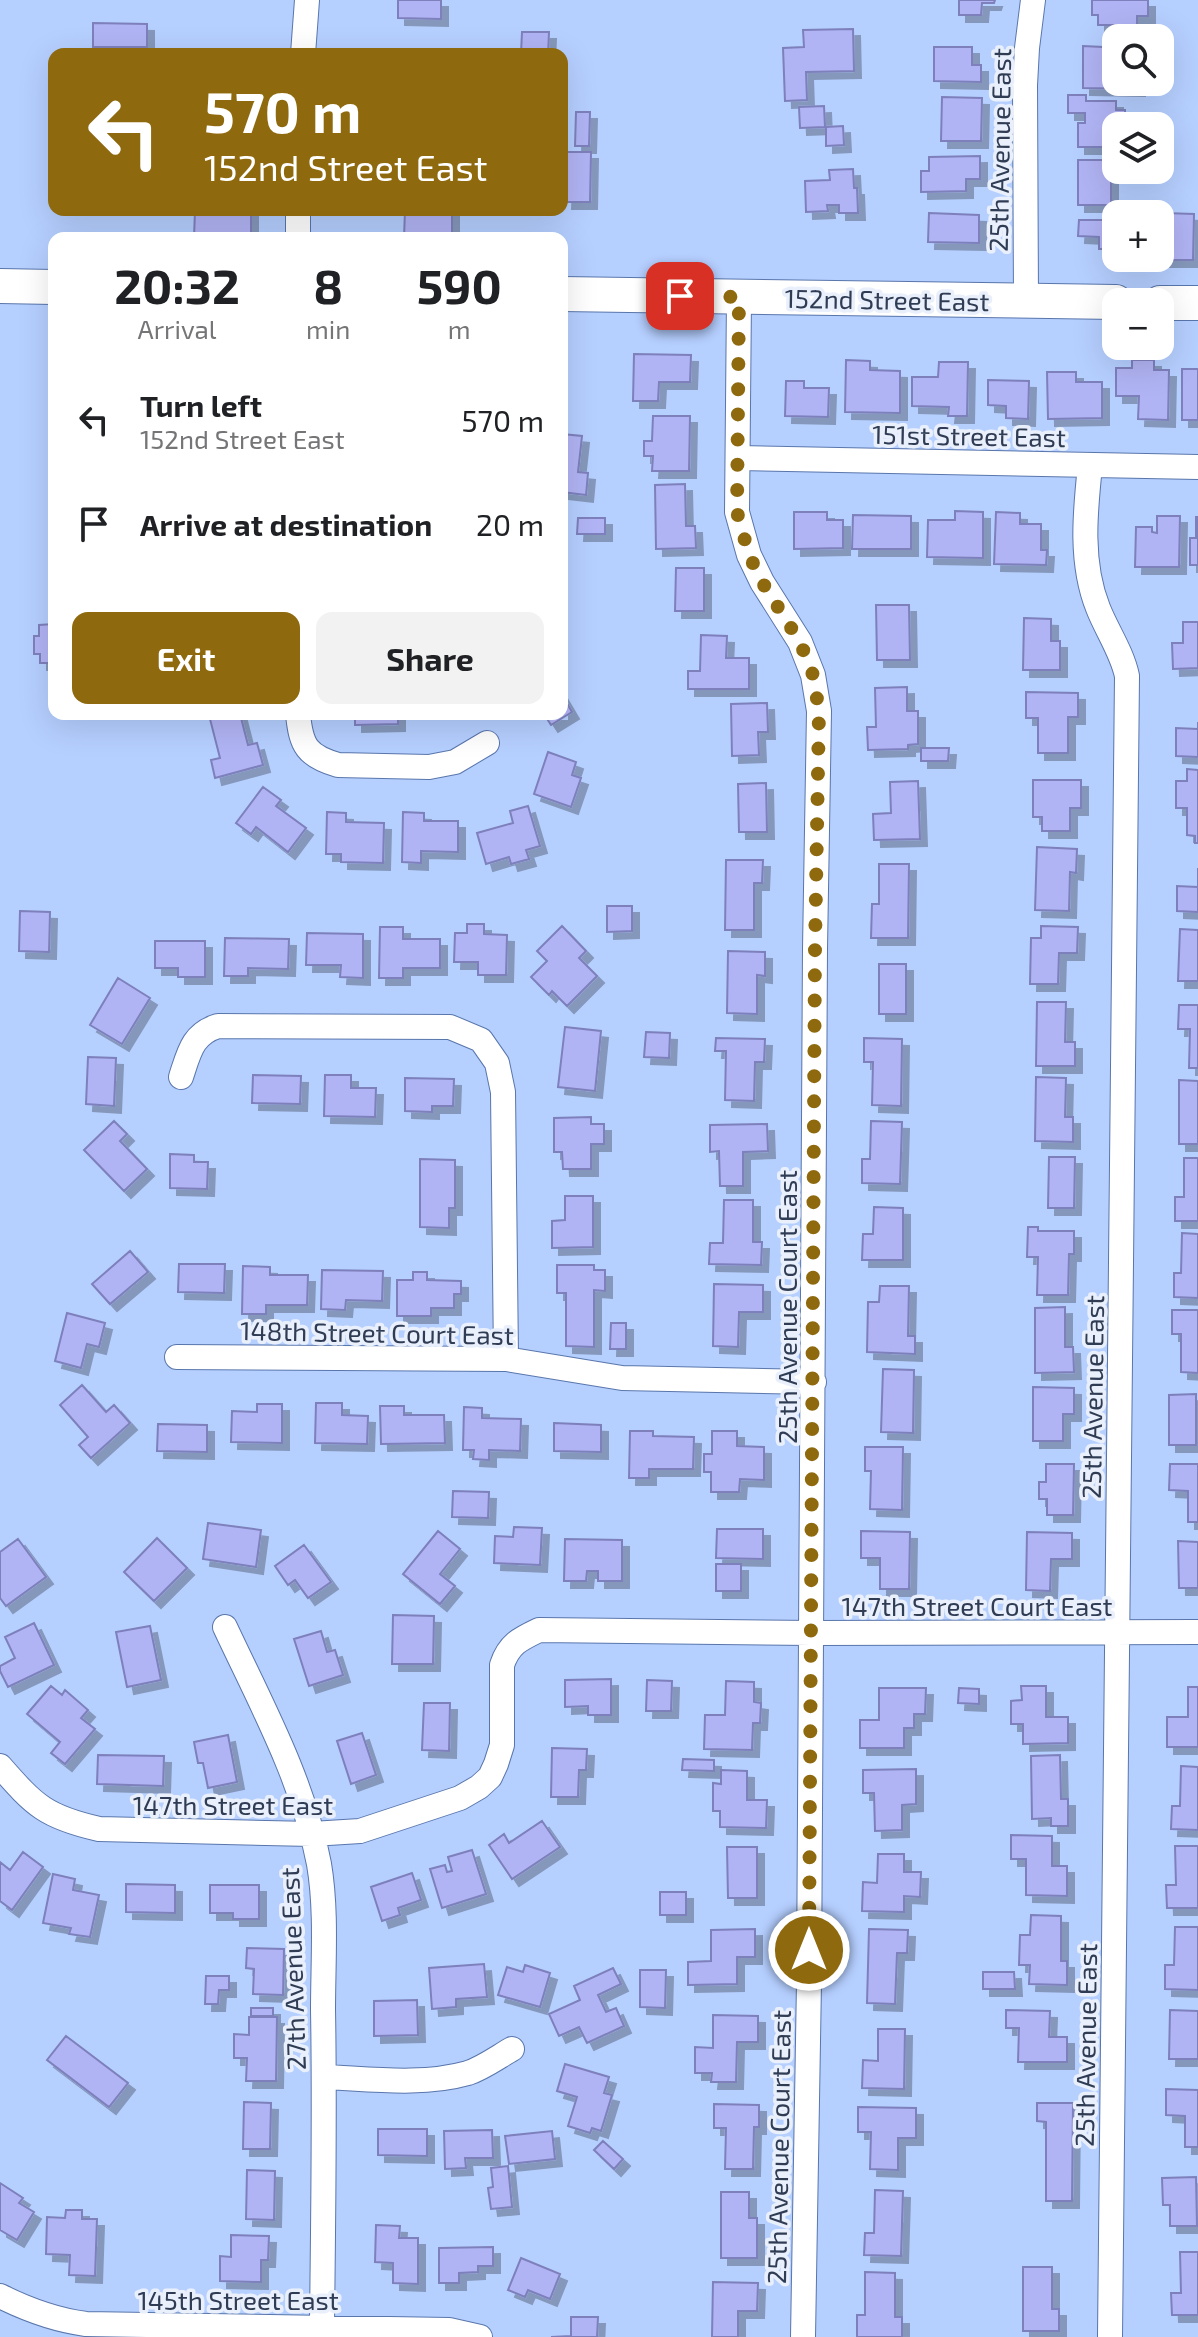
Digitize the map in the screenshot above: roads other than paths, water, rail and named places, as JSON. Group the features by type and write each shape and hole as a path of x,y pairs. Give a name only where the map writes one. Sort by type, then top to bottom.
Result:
{"main road":[{"path":"0,286 48,287"},
{"name":"152nd Street East","path":"568,294 1102,302"},
{"path":"1174,303 1198,303"}],"street":[{"path":"303,48 307,0"},
{"name":"25th Avenue East","path":"1026,301 1025,85 1033,0"},
{"name":"25th Avenue Court East","path":"739,297 737,512 749,555 762,582 800,642 813,675 819,711 809,1982 803,2337"},
{"name":"151st Street East","path":"739,458 1198,467"},
{"name":"25th Avenue East","path":"1090,466 1086,559 1089,583 1127,676 1110,2337"},
{"path":"299,720 300,735 307,749 325,761 338,765 429,767 455,762 487,743"},
{"path":"181,1077 196,1040 206,1030 218,1026 450,1027 481,1040 497,1063 503,1092 506,1359"},
{"name":"148th Street Court East","path":"177,1357 506,1359 622,1378 814,1382"},
{"name":"27th Avenue East","path":"225,1627 293,1773 319,1867 323,1917 322,2327"},
{"name":"147th Street Court East","path":"479,1787 490,1777 502,1745 502,1665 506,1653 518,1640 539,1630 1198,1632"},
{"name":"147th Street East","path":"0,1766 26,1796 50,1814 66,1822 114,1831 312,1834 360,1831 460,1798 479,1787"},
{"path":"324,2077 442,2078 470,2072 512,2049"},
{"name":"145th Street East","path":"0,2296 50,2318 86,2324 449,2330 480,2337"}]}
